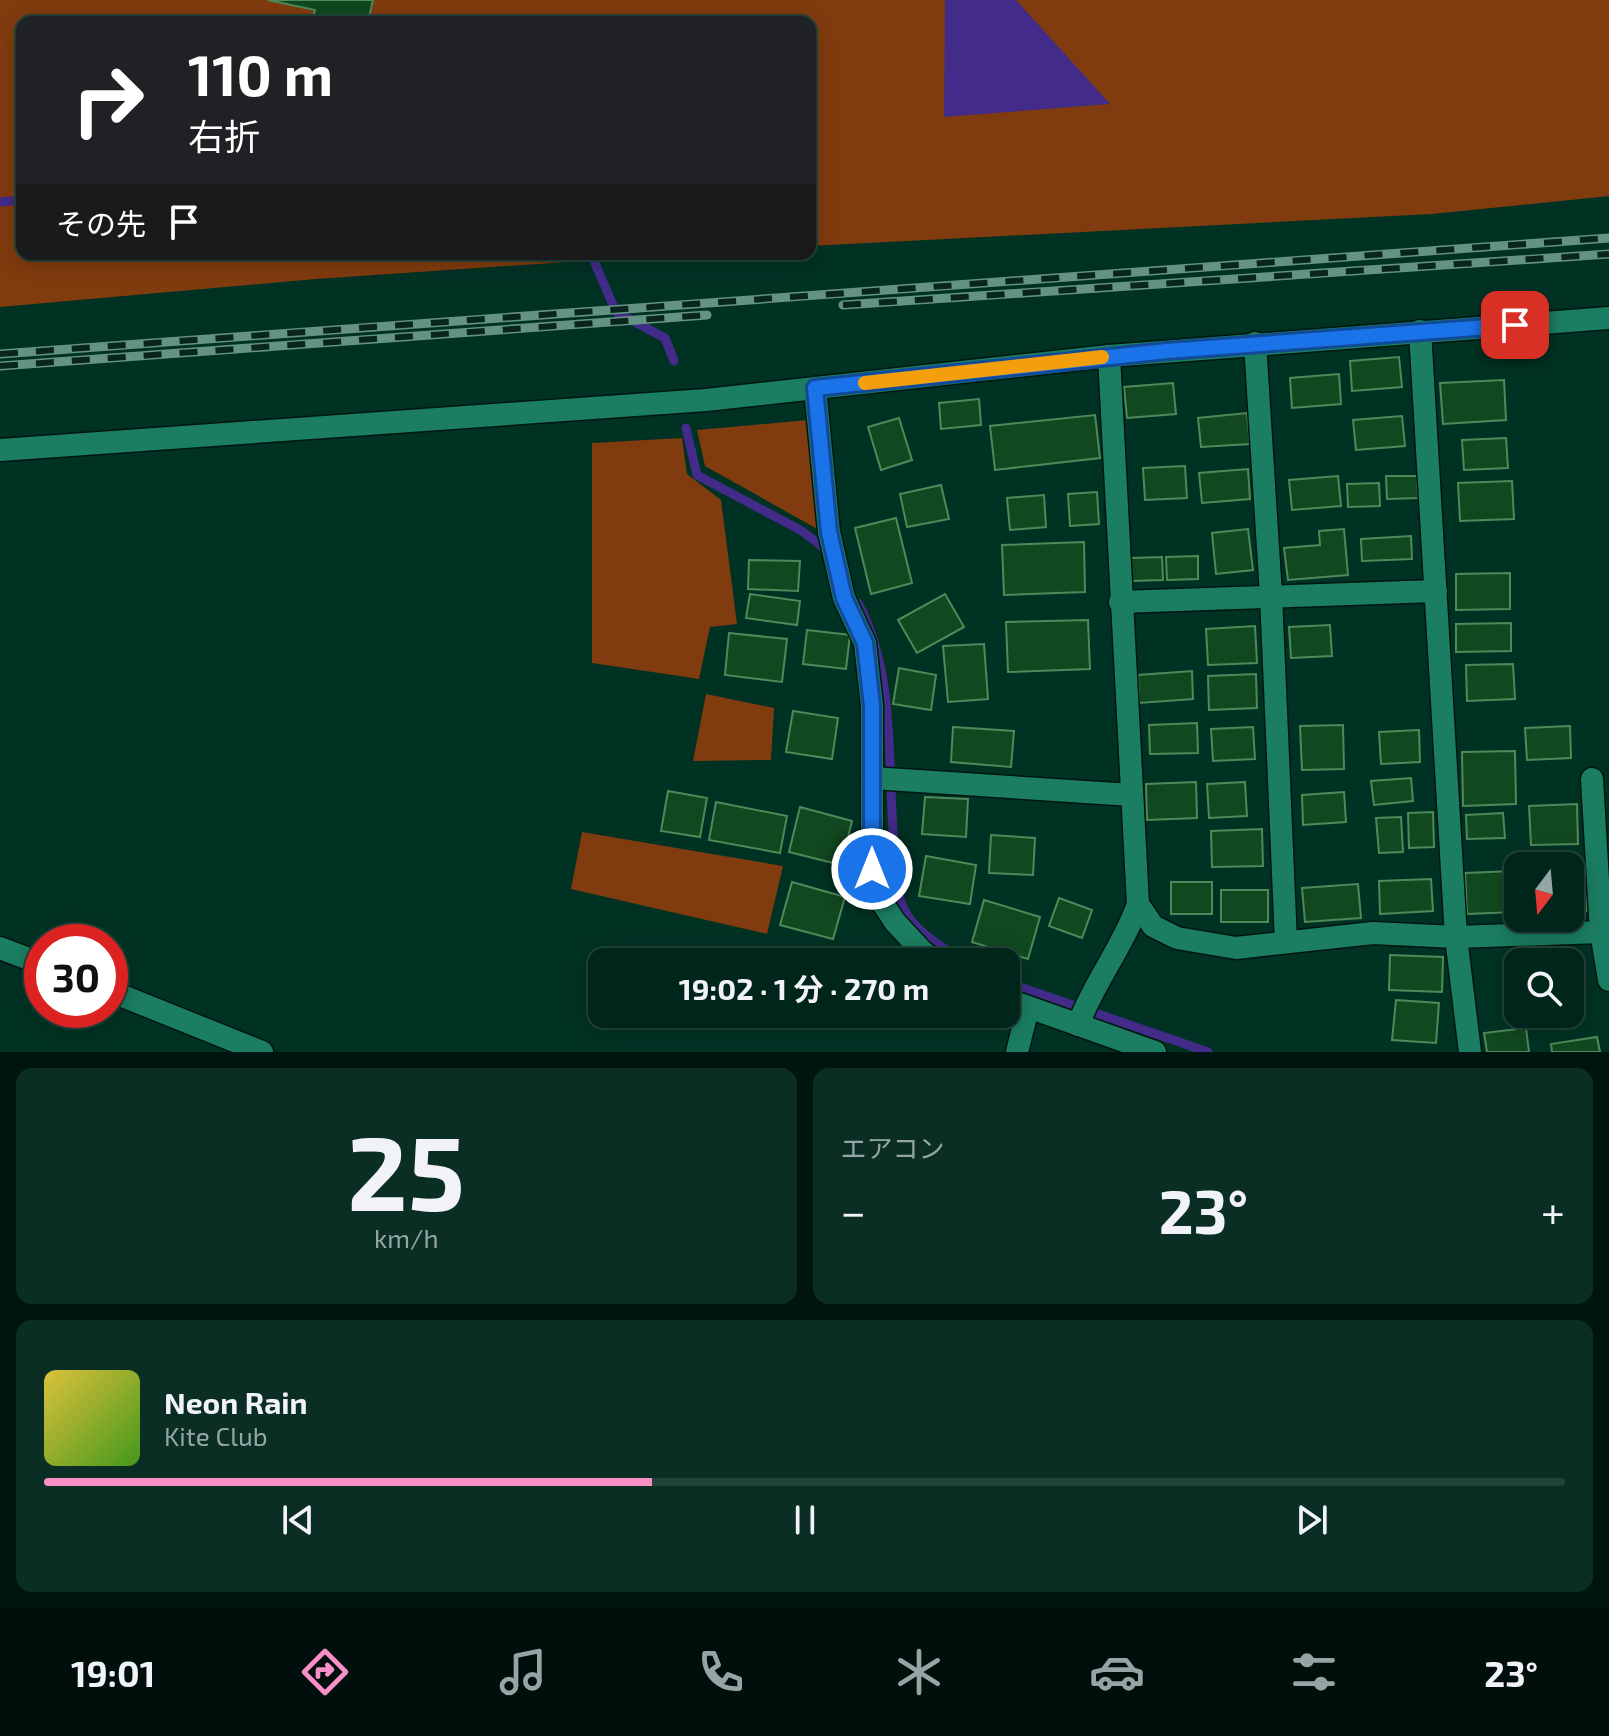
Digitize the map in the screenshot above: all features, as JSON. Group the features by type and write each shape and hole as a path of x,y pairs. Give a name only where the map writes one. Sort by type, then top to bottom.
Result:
{"street":[{"path":"0,450 706,400 1109,356 1609,318"},
{"path":"1420,331 1456,937 1470,1052"},
{"path":"1255,343 1271,595 1286,942"},
{"path":"1078,1025 1089,995 1128,933 1138,904 1109,356"},
{"path":"815,388 829,532 844,598 865,643 872,706 872,869 878,896 895,922 919,948"},
{"path":"1120,602 1436,591"},
{"path":"872,778 1132,795"},
{"path":"1592,779 1601,932 1608,966"},
{"path":"1138,904 1153,926 1177,938 1236,948 1373,933 1456,937 1601,932"},
{"path":"0,948 24,957"},
{"path":"128,998 262,1052"},
{"path":"1020,1005 1155,1052"},
{"path":"1017,1052 1028,1008"}],"shaded area":[{"path":"0,0 1609,0 1609,196 1432,214 816,246 816,16 16,16 16,260 596,260 316,279 0,307"},
{"path":"945,0 1016,0 1110,104 944,117"},
{"path":"808,420 819,530 705,466 697,430"},
{"path":"682,438 687,474 721,500 737,624 710,627 699,679 592,663 592,443"},
{"path":"706,694 774,708 771,760 693,761"},
{"path":"582,832 783,866 767,934 571,889"}],"building":[{"path":"268,0 373,0 369,16 314,16 315,10"},
{"path":"1399,357 1402,387 1352,391 1350,361"},
{"path":"1339,374 1341,404 1292,408 1290,378"},
{"path":"1504,380 1506,420 1443,424 1440,383"},
{"path":"1173,383 1176,414 1127,418 1124,387"},
{"path":"979,399 981,425 941,429 939,403"},
{"path":"1247,413 1250,444 1201,447 1198,418"},
{"path":"1095,415 1100,458 995,470 990,426"},
{"path":"1402,416 1405,446 1356,450 1353,420"},
{"path":"899,418 912,460 881,470 868,427"},
{"path":"1506,438 1508,468 1464,470 1462,440"},
{"path":"1185,466 1187,498 1145,500 1143,468"},
{"path":"1248,469 1250,499 1202,503 1199,473"},
{"path":"1338,476 1341,506 1292,510 1289,480"},
{"path":"1386,476 1417,476 1418,498 1387,499"},
{"path":"1512,481 1514,519 1460,521 1458,483"},
{"path":"1379,483 1380,506 1348,507 1347,484"},
{"path":"941,485 949,519 907,527 900,494"},
{"path":"1097,492 1099,524 1070,526 1068,494"},
{"path":"1044,495 1046,527 1010,530 1007,498"},
{"path":"896,518 912,583 871,594 855,528"},
{"path":"1248,529 1253,570 1216,574 1212,533"},
{"path":"1344,529 1348,575 1288,580 1284,548 1320,545 1319,531"},
{"path":"1411,536 1412,559 1362,561 1361,539"},
{"path":"1084,542 1085,592 1004,595 1002,545"},
{"path":"1198,556 1198,579 1167,580 1166,557"},
{"path":"1162,557 1163,580 1131,581 1130,558"},
{"path":"749,560 800,561 798,591 748,589"},
{"path":"1510,573 1510,609 1456,610 1456,574"},
{"path":"750,594 800,601 797,625 746,618"},
{"path":"945,594 964,627 917,653 898,620"},
{"path":"1088,620 1090,669 1008,672 1006,622"},
{"path":"1511,623 1511,651 1456,652 1456,624"},
{"path":"1330,625 1332,656 1291,658 1289,627"},
{"path":"1255,626 1257,663 1208,665 1206,629"},
{"path":"807,630 850,635 846,669 803,664"},
{"path":"729,633 787,639 782,682 725,675"},
{"path":"984,644 988,699 948,702 943,646"},
{"path":"1513,664 1515,699 1467,701 1466,665"},
{"path":"899,668 936,675 931,710 893,704"},
{"path":"1192,671 1193,699 1139,703 1138,675"},
{"path":"1256,674 1257,708 1209,710 1208,676"},
{"path":"793,711 838,718 832,759 786,752"},
{"path":"1197,723 1198,753 1150,754 1149,725"},
{"path":"1343,725 1344,769 1302,770 1300,726"},
{"path":"1570,726 1571,758 1527,760 1525,728"},
{"path":"953,727 1014,731 1011,767 951,762"},
{"path":"1253,727 1255,759 1213,761 1211,729"},
{"path":"1419,730 1420,762 1381,764 1379,732"},
{"path":"1515,751 1516,804 1463,806 1462,752"},
{"path":"1411,778 1413,801 1374,805 1371,781"},
{"path":"1196,782 1197,818 1147,820 1146,784"},
{"path":"1245,782 1247,816 1209,818 1207,784"},
{"path":"668,791 707,798 700,837 661,831"},
{"path":"1344,792 1346,822 1303,825 1302,795"},
{"path":"925,797 968,799 966,837 922,834"},
{"path":"716,802 787,816 780,853 709,840"},
{"path":"1577,804 1578,844 1531,845 1529,806"},
{"path":"800,807 852,821 841,865 789,852"},
{"path":"1433,812 1434,847 1409,848 1408,813"},
{"path":"1503,813 1505,838 1467,839 1466,815"},
{"path":"1401,817 1403,852 1379,853 1376,818"},
{"path":"1262,829 1263,866 1212,867 1211,831"},
{"path":"991,835 1035,838 1033,875 989,873"},
{"path":"926,856 976,865 970,904 919,896"},
{"path":"1584,870 1587,911 1584,911"},
{"path":"1504,871 1504,912 1467,914 1465,873"},
{"path":"1431,879 1433,911 1380,914 1379,881"},
{"path":"792,882 845,897 833,939 780,925"},
{"path":"1171,882 1212,882 1212,914 1171,914"},
{"path":"1358,884 1361,918 1305,922 1302,888"},
{"path":"1221,890 1268,890 1268,922 1221,922"},
{"path":"1059,898 1092,910 1082,938 1049,926"},
{"path":"984,900 1040,917 1028,959 1020,957 1020,948 992,948 972,942"},
{"path":"1390,955 1443,957 1442,992 1389,990"},
{"path":"1396,1000 1439,1003 1436,1043 1392,1040"},
{"path":"1526,1028 1529,1052 1487,1052 1484,1033"},
{"path":"1597,1037 1600,1052 1552,1052 1551,1044"}],"waterway":[{"path":"0,202 16,201"},
{"path":"594,260 616,312 665,338 674,361"},
{"path":"686,428 697,475 802,531 829,552"},
{"path":"858,603 870,629 884,684 898,890 913,923 943,948"},
{"path":"1020,987 1208,1052"}],"railway":[{"path":"0,354 1609,238"},
{"path":"843,305 1609,254"},
{"path":"0,366 707,315"}],"slow traffic":[{"path":"865,383 1102,357"}],"route":[{"path":"872,869 872,706 865,643 844,598 829,532 815,388 1109,356 1515,325"}]}
